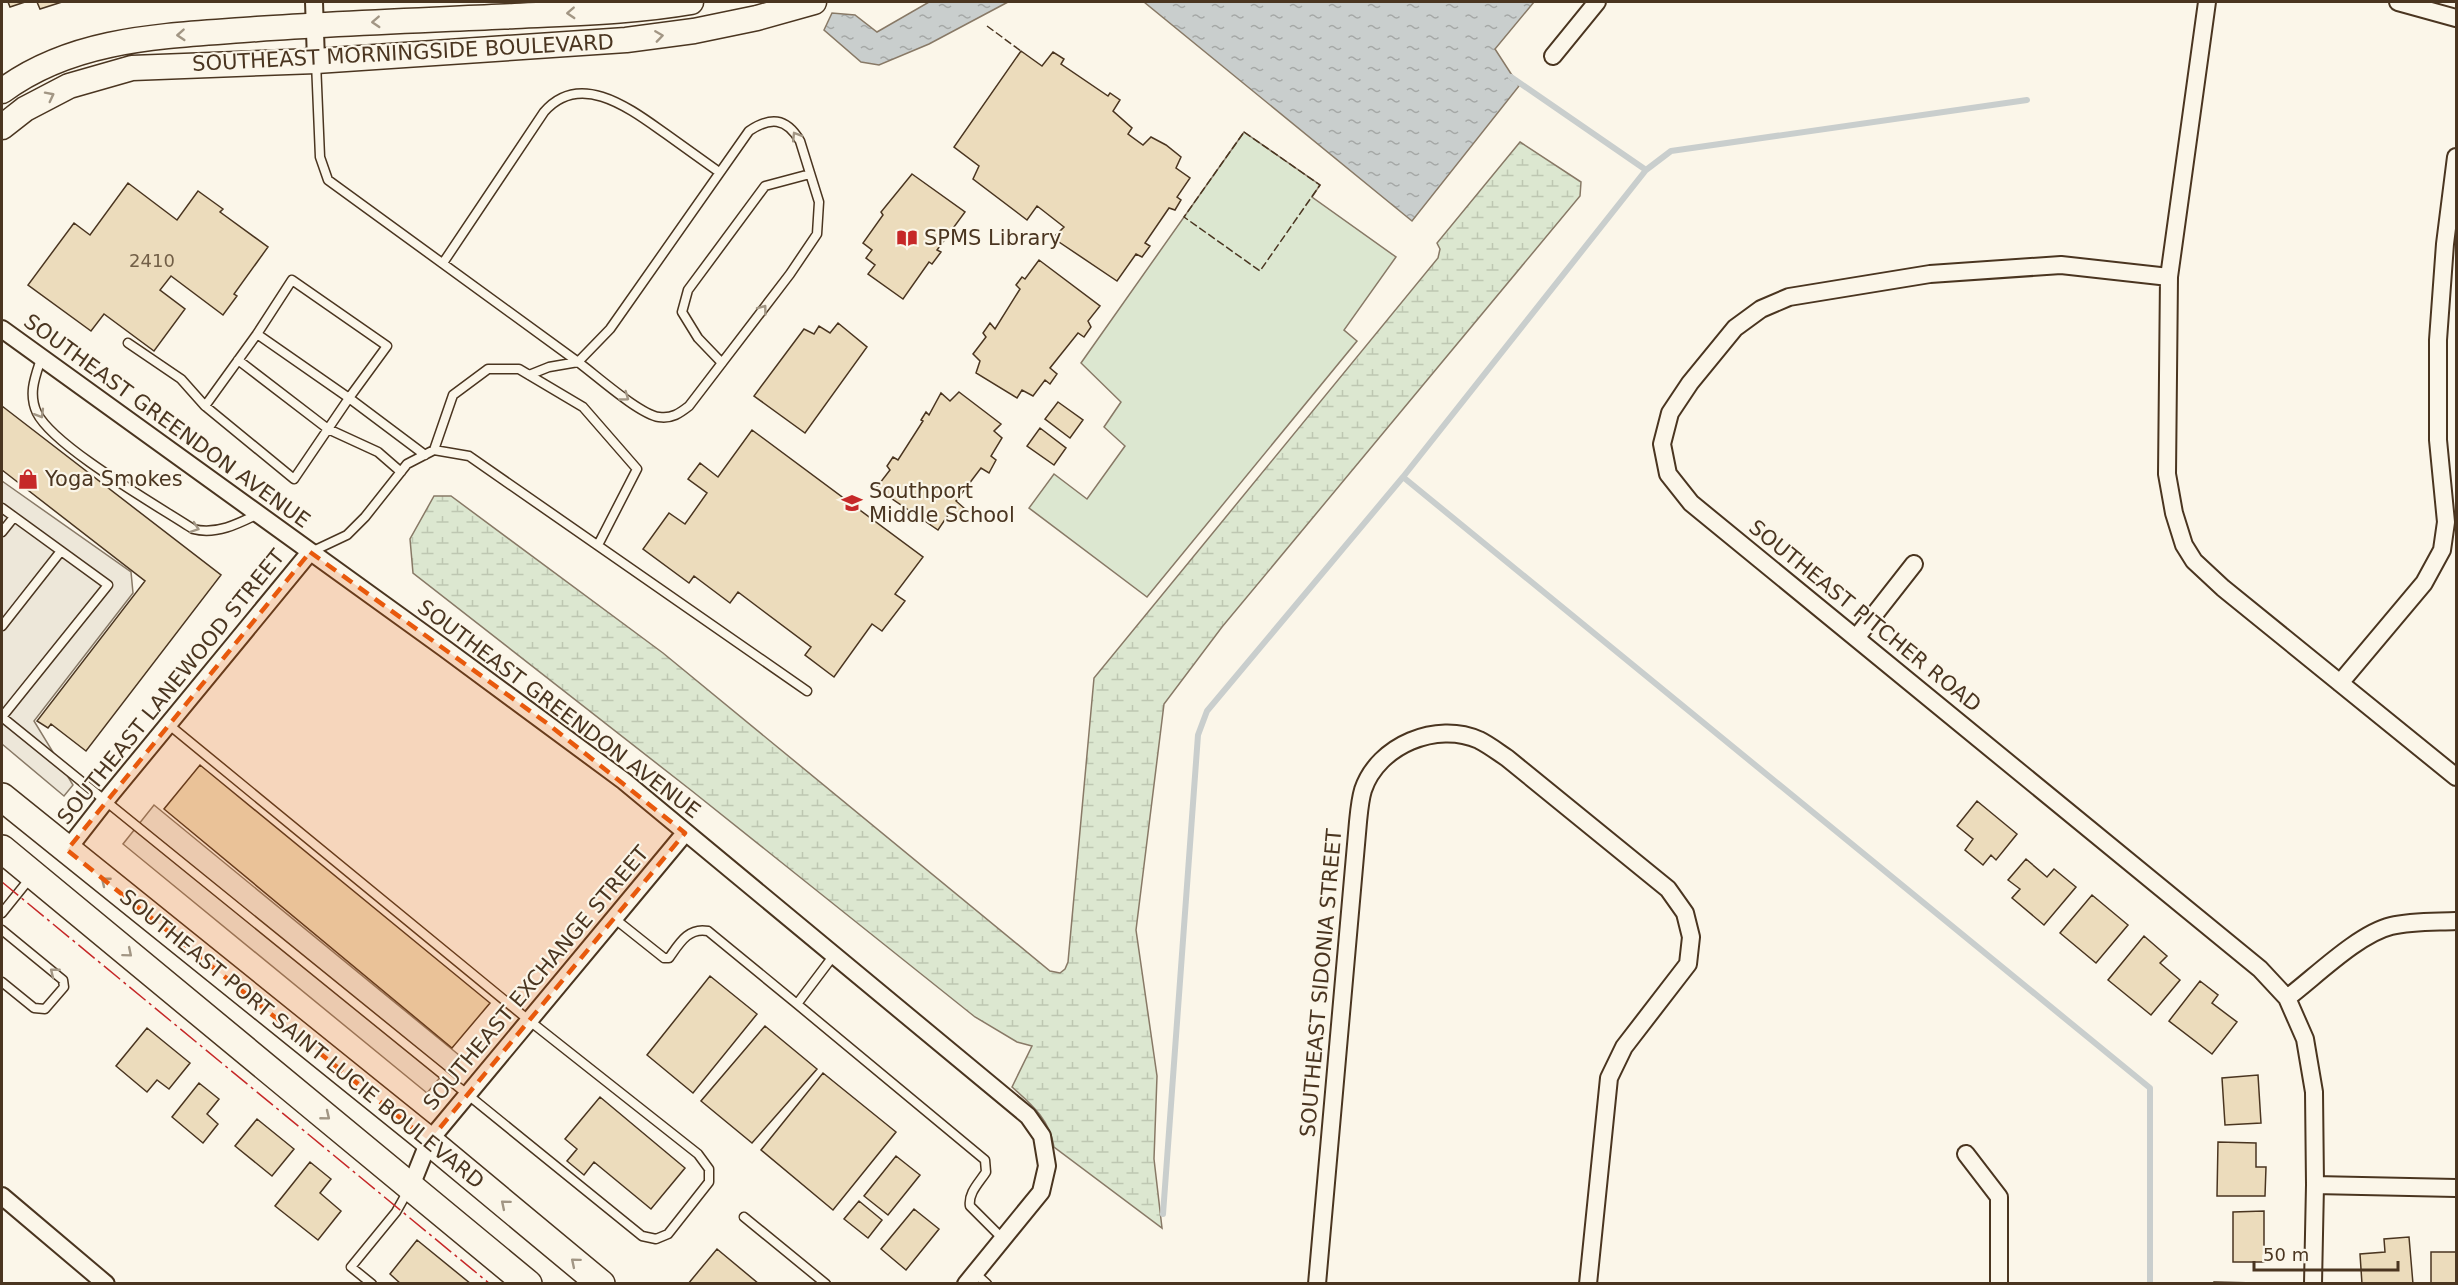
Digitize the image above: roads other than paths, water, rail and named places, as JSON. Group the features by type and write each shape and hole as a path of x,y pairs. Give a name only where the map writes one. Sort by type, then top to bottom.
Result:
{"main road":[{"name":"SOUTHEAST PORT SAINT LUCIE BOULEVARD","path":"2,796 429,1141 601,1284"},
{"name":"SOUTHEAST PORT SAINT LUCIE BOULEVARD","path":"2,849 528,1284"}],"street":[{"name":"SOUTHEAST MORNINGSIDE BOULEVARD","path":"2,91 50,62 99,46 314,13 621,11 691,2"},
{"name":"SOUTHEAST MORNINGSIDE BOULEVARD","path":"2,127 26,109 69,86 132,68 316,61 626,40 694,31 757,18 814,2"},
{"path":"1553,56 1597,2"},
{"path":"2208,2 2169,277 2167,474 2174,513 2184,545 2194,561 2223,588 2457,777"},
{"path":"2398,2 2457,18"},
{"path":"621,11 626,40"},
{"path":"314,13 316,61"},
{"path":"2340,683 2424,583 2442,550 2446,522 2438,440 2438,340 2445,244 2457,157"},
{"name":"SOUTHEAST PITCHER ROAD","path":"2169,277 2061,265 1930,274 1789,297 1761,309 1735,328 1690,383 1670,413 1662,444 1668,474 1691,503 2260,969 2288,999 2305,1039 2314,1092 2313,1284"},
{"name":"SOUTHEAST GREENDON AVENUE","path":"2,329 624,781 1028,1116 1042,1136 1047,1166 1041,1192 1003,1239"},
{"name":"SOUTHEAST LANEWOOD STREET","path":"67,850 310,552"},
{"path":"1856,638 1914,564"},
{"name":"SOUTHEAST SIDONIA STREET","path":"1317,1284 1358,822 1364,789 1377,765 1398,748 1419,737 1444,733 1478,740 1507,758 1668,889 1685,914 1691,937 1688,964 1624,1047 1609,1078 1588,1284"},
{"name":"SOUTHEAST EXCHANGE STREET","path":"411,1186 429,1141 531,1022 685,833"},
{"path":"2288,999 2367,935 2389,926 2408,923 2457,921"},
{"path":"1966,1154 1999,1197 1999,1284"},
{"path":"2315,1185 2457,1188"},
{"path":"2,1196 106,1284"},
{"path":"976,1280 1003,1239"}],"lane":[{"path":"316,61 320,157 328,180 443,263 578,362 648,414 662,418 676,415 689,406 817,234 819,202 800,141 794,131 787,124 778,122 759,124 749,131 610,329 578,362 549,367 529,375"},
{"path":"443,263 544,112 551,104 562,98 591,94 604,96 624,104 719,172"},
{"path":"722,363 698,338 682,312 688,290 765,186 810,174"},
{"path":"128,343 181,379 205,406 294,479 387,346 292,280 257,334 205,406"},
{"path":"257,334 425,454"},
{"path":"41,359 32,387 37,414 53,432 85,459 193,529 212,531 239,524 258,514"},
{"path":"238,360 328,429 378,452 401,472"},
{"path":"434,450 453,395 488,369 519,369 583,407 638,470 598,545"},
{"path":"310,552 347,535 365,517 408,464 434,450 469,456 807,691"},
{"path":"2,508 108,585 2,716 642,1236 656,1239 669,1234 710,1182 709,1169 698,1154 531,1022 168,724"},
{"path":"2,532 14,517"},
{"path":"2,626 61,551"},
{"path":"2,913 33,874"},
{"path":"615,919 664,958 669,958 691,932 708,931 985,1160 986,1172 969,1199 970,1206 1003,1239"},
{"path":"2,930 63,980 64,987 45,1009 34,1008 2,982"},
{"path":"796,1004 834,955"},
{"path":"372,1284 351,1267 396,1212 411,1186"},
{"path":"744,1217 826,1284"}],"water":[{"path":"929,2 1008,2 929,44 879,65 861,62 824,30 832,13 855,15 877,32"},
{"path":"1144,2 1534,2 1495,49 1519,86 1412,221"}],"waterway":[{"path":"1511,77 1646,170"},
{"path":"1163,1214 1198,735 1207,711 1403,477 1646,170 1671,151 2027,100"},
{"path":"1403,477 2150,1088 2150,1284"}],"place":[{"name":"SPMS Library","path":"907,238"},
{"name":"Yoga Smokes","path":"28,479"},
{"name":"Southport Middle School","path":"852,503"}]}
